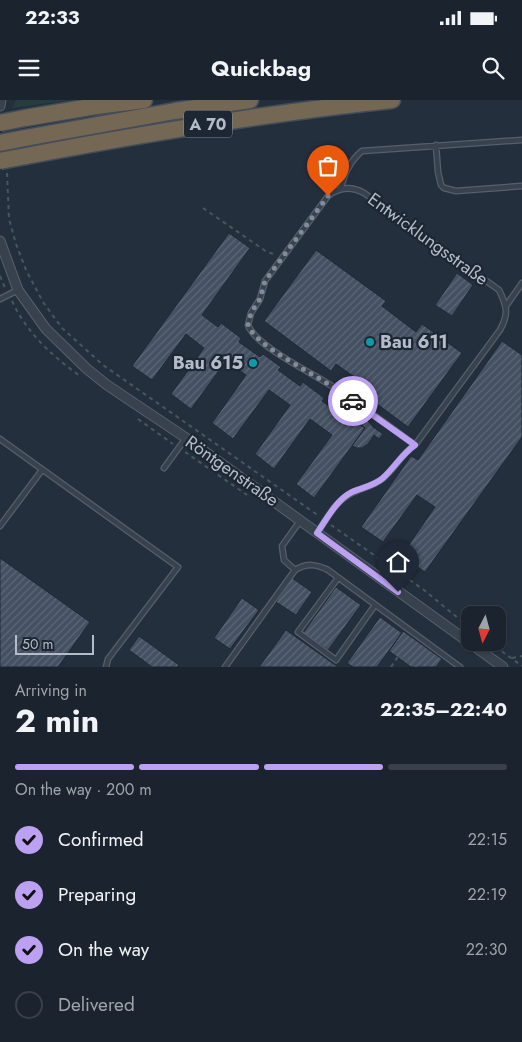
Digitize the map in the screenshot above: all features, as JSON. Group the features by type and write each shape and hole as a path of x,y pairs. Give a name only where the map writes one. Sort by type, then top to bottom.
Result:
{"highway":[{"path":"0,123 96,106 144,100"},
{"name":"A 70","path":"0,143 175,111 250,100"},
{"name":"A 70","path":"3,164 26,156 229,120 392,100"}],"street":[{"path":"0,106 1,100"},
{"name":"Röntgenstraße","path":"0,241 18,290 46,329 82,364 107,385 186,438 503,667"}],"lane":[{"path":"415,445 327,383 298,366 255,336 250,330 248,319 260,299 265,281 328,196 342,189 346,171 351,162 362,151 522,140"},
{"path":"436,145 439,179 444,188 456,191 522,186"},
{"name":"Entwicklungsstraße","path":"342,189 357,189 396,216 499,290 506,306"},
{"path":"317,533 344,497 352,492 370,487 382,479 405,452 415,445 500,330 506,320 506,306 522,283"},
{"path":"0,299 18,290"},
{"path":"164,468 186,438"},
{"path":"0,439 178,567 108,659 106,667"},
{"path":"0,526 42,470"},
{"path":"295,570 284,560 282,546 300,520"},
{"path":"225,667 295,570 303,566 319,566 338,578 460,667"},
{"path":"338,578 298,632 336,660 375,605"}],"path":[{"path":"3,164 9,219 16,244 26,270 43,302 62,328 104,364 424,590 461,621"},
{"path":"203,208 267,252 283,256"},
{"path":"501,651 522,666"},
{"path":"391,667 399,655 417,667"},
{"path":"511,659 522,656"}],"green space":[{"path":"16,100 72,100 12,108"}],"building":[{"name":"Bau 615","path":"229,233 250,248 202,315 218,327 221,323 241,338 239,342 260,357 263,354 281,367 278,370 300,386 303,382 324,398 322,401 344,417 345,414 365,428 314,498 296,484 332,435 310,419 274,469 255,454 290,405 269,390 233,439 212,423 246,375 226,361 191,409 171,394 204,348 186,334 152,380 132,366"},
{"name":"Bau 611","path":"316,250 386,301 382,306 416,332 422,324 462,353 408,427 369,398 374,391 336,364 331,371 264,321"},
{"path":"457,273 473,285 452,316 435,305"},
{"path":"502,341 522,355 522,437 425,572 401,556 435,507 417,495 383,542 361,527 411,456 418,460"},
{"path":"358,415 365,417 373,427 383,434 379,439 374,435 368,444 362,448 352,446 365,428 350,417"},
{"path":"0,558 90,622 58,667 0,667"},
{"path":"292,578 312,592 296,615 276,602"},
{"path":"336,587 361,605 328,650 303,633"},
{"path":"242,598 259,610 230,649 214,638"},
{"path":"380,617 402,633 377,667 353,667 347,663"},
{"path":"286,630 338,667 259,667"},
{"path":"403,631 442,659 436,667 411,667 389,651"},
{"path":"139,636 179,665 177,667 152,667 129,650"}],"way so far":[{"path":"328,196 265,281 260,299 248,319 248,325 255,336 353,401"}],"place":[{"name":"Bau 611","path":"370,342"},
{"name":"Bau 615","path":"253,363"}],"route":[{"path":"353,401 415,445 403,454 395,466 382,479 370,487 352,492 344,497 317,533 398,592"}]}
